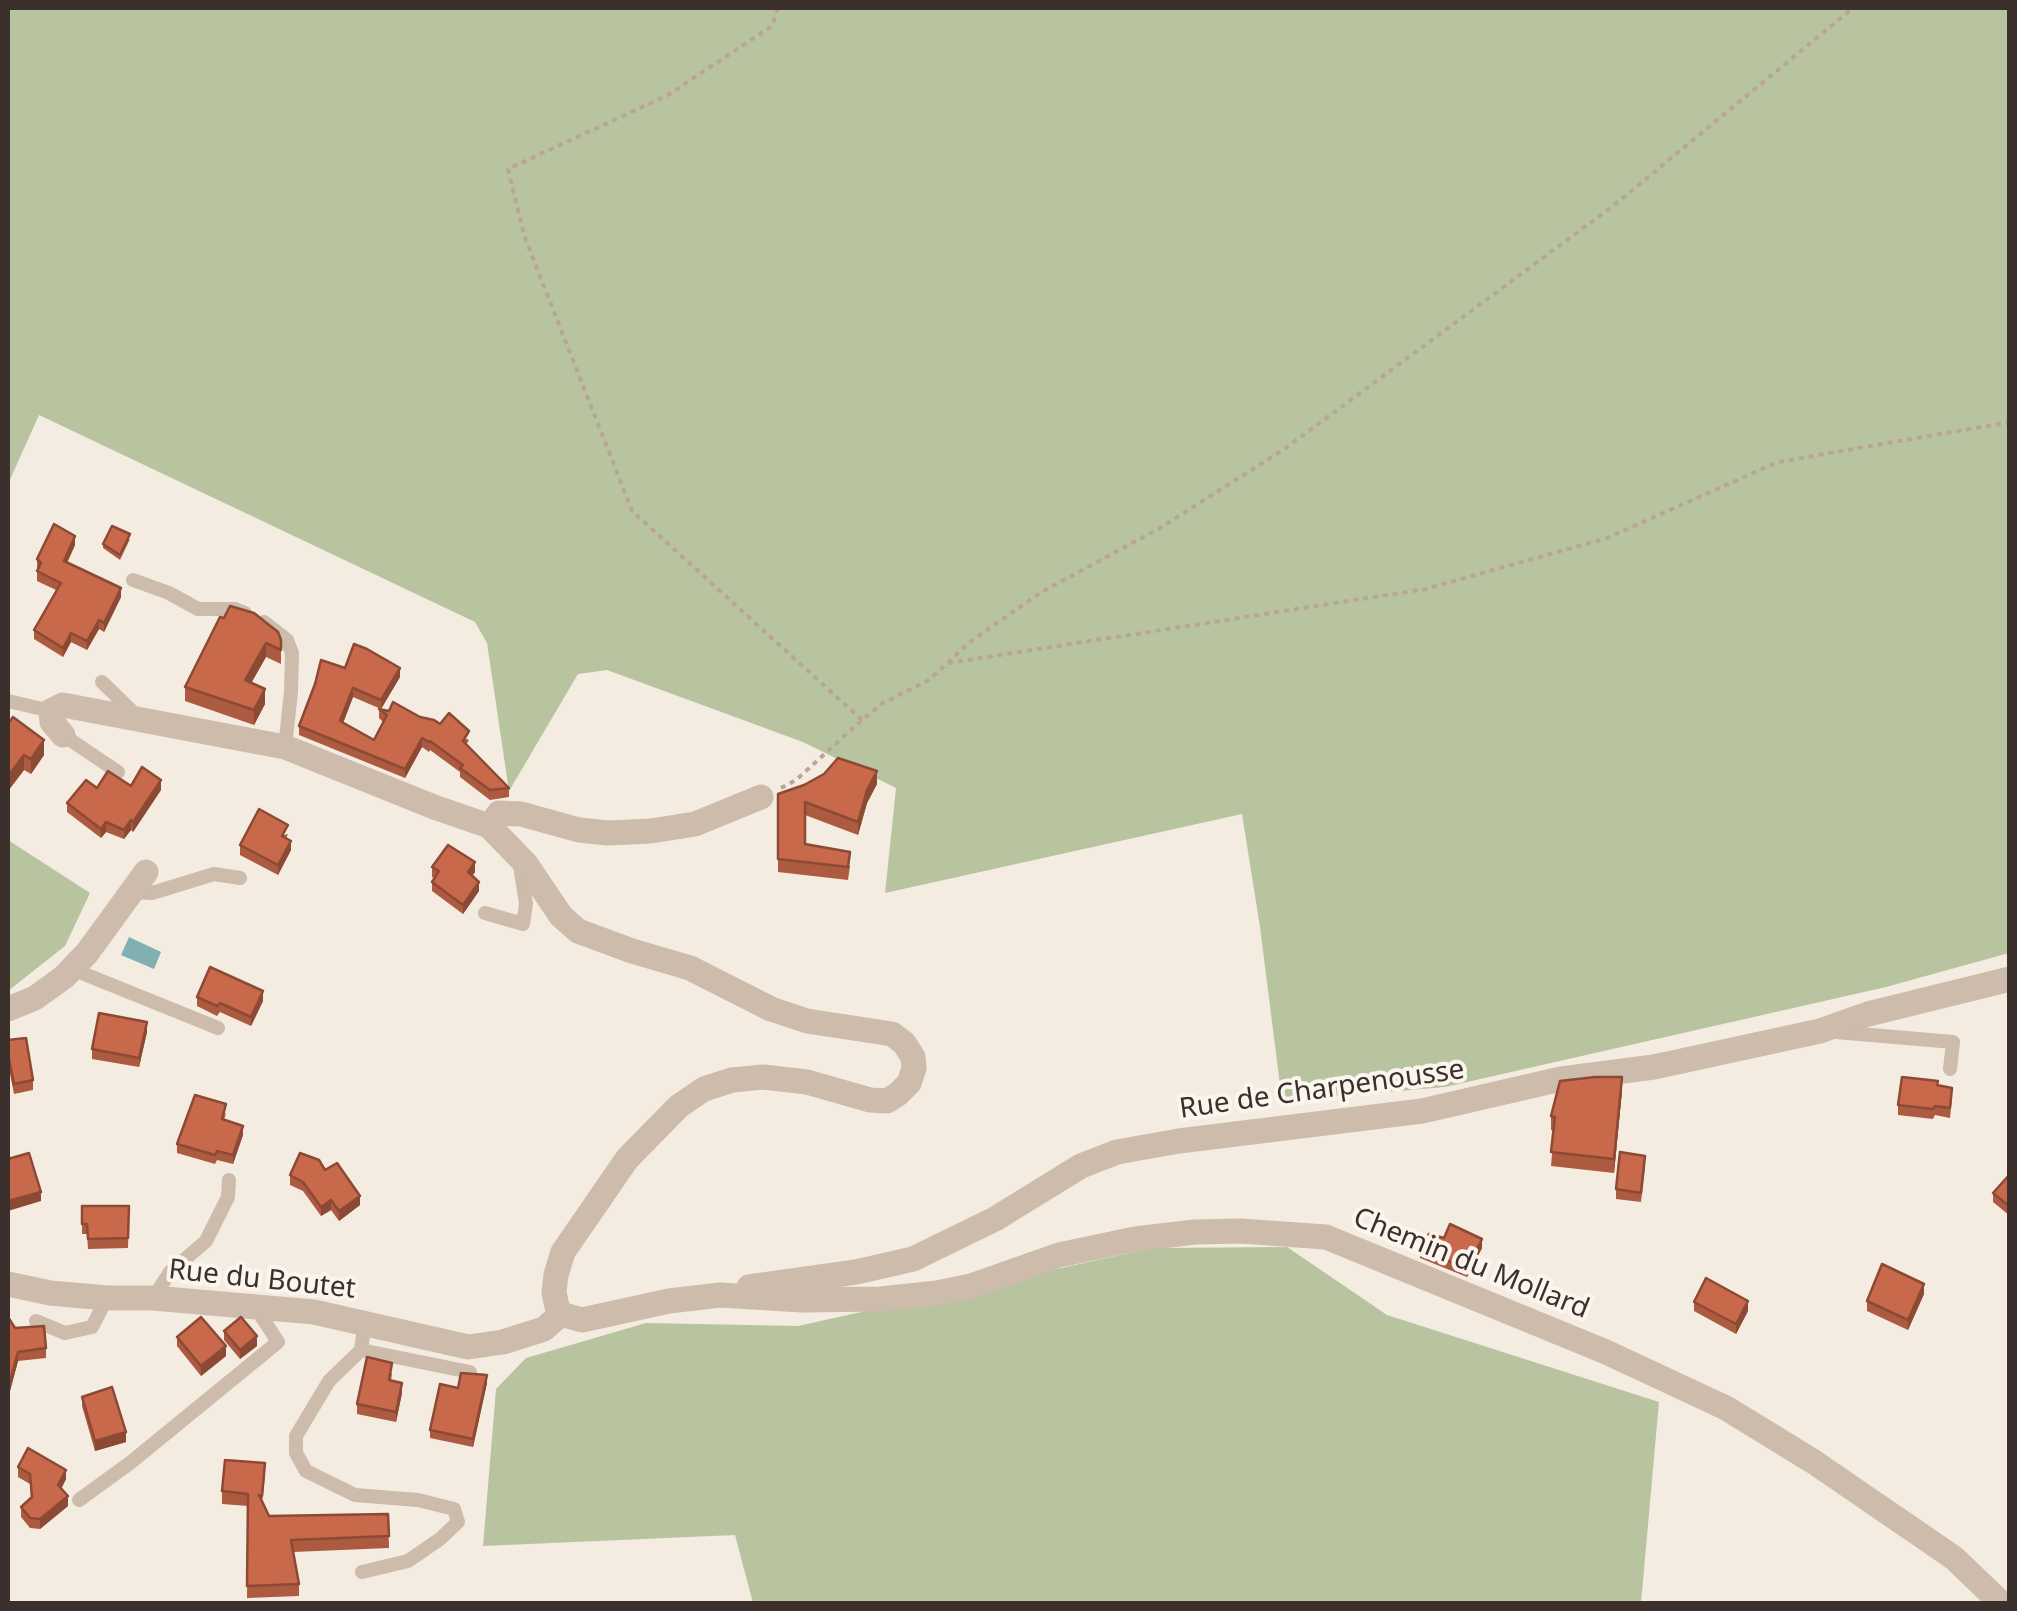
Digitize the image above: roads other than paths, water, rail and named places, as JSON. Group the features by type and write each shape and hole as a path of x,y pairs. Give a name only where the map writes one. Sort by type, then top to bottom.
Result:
{"street":[{"path":"63,735 52,722 51,711 62,705 285,747 489,826 526,864 561,916 578,931 690,968 771,1009 806,1021 892,1034 904,1043 914,1068 909,1083 887,1101 807,1082 763,1077 732,1080 704,1089 679,1106 627,1159 563,1252 554,1292 561,1314"},
{"path":"489,826 498,813 520,814 580,830 651,831 695,824 760,797"},
{"path":"8,1009 34,998 64,977 87,953 139,882"},
{"name":"Rue de Charpenousse","path":"720,1294 914,1259 996,1219 1082,1166 1117,1152 1179,1140 1422,1111 1560,1079 1654,1067 1820,1031 1868,1014 2010,979"},
{"name":"Chemin du Mollard","path":"561,1314 582,1320 720,1294 802,1300 881,1299 937,1293 971,1286 1059,1255 1135,1238 1240,1230 1326,1237 1606,1352 1726,1408 1814,1462 1954,1558 2002,1604"},
{"name":"Rue du Boutet","path":"8,1284 50,1293 314,1312 468,1347 503,1342 544,1329 561,1314"}],"lane":[{"path":"133,580 198,609 234,609 259,618 287,640 292,653 285,747"},
{"path":"102,682 142,721"},
{"path":"8,701 51,711"},
{"path":"63,735 118,772"},
{"path":"486,913 523,924 526,904 518,856"},
{"path":"139,882 152,893 214,874 240,878"},
{"path":"72,968 218,1028"},
{"path":"1820,1031 1952,1042 1950,1070"},
{"path":"153,1298 170,1272 206,1241 228,1197 229,1180"},
{"path":"36,1322 65,1333 92,1327 106,1298"},
{"path":"79,1500 130,1464 278,1342 256,1308"},
{"path":"362,1572 408,1561 458,1522 454,1508 418,1500 356,1495 306,1471 296,1453 296,1436 329,1381 361,1350 365,1322"},
{"path":"361,1350 470,1372"}],"water":[{"path":"129,937 161,952 154,969 121,955"}]}
